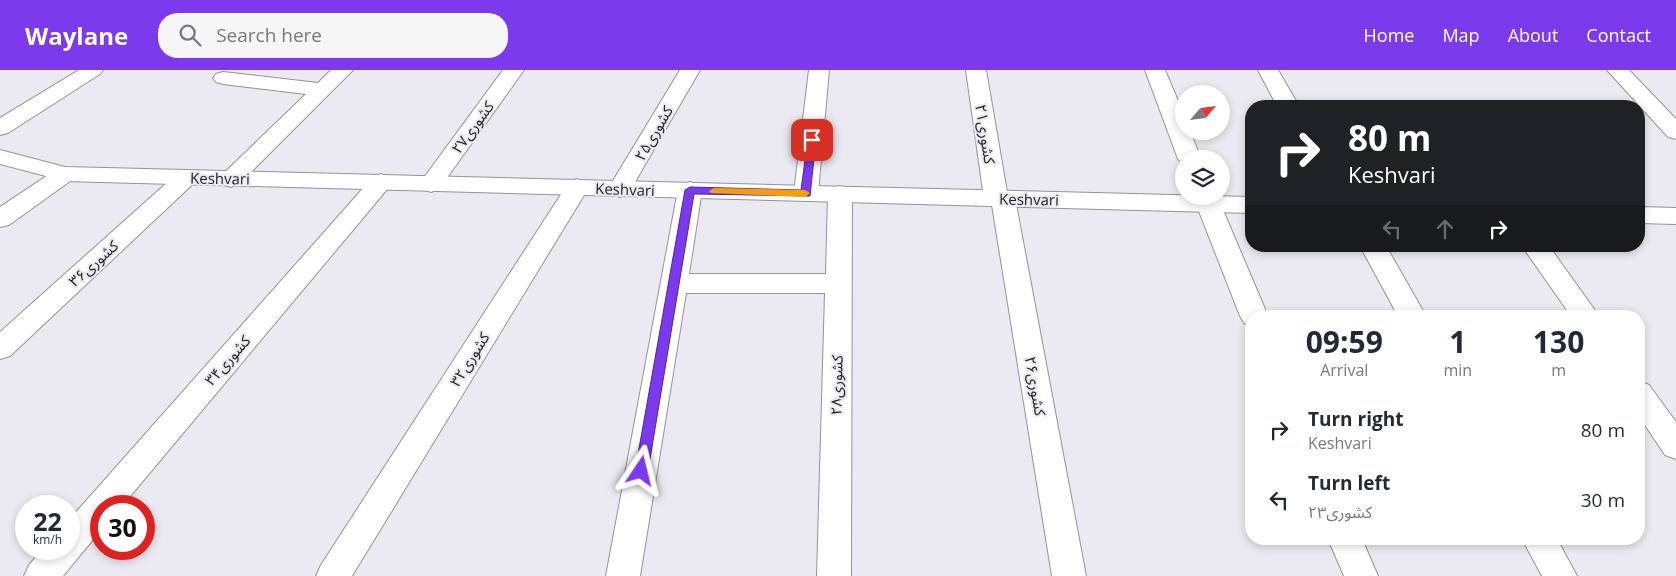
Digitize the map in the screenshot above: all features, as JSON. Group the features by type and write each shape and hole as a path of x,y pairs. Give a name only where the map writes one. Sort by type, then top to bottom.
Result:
{"street":[{"path":"0,128 93,70"},
{"path":"231,179 343,70"},
{"name":"کشوری۲۷","path":"431,184 514,70"},
{"path":"806,193 819,70"},
{"name":"۲۱کشوری","path":"976,70 1000,198"},
{"path":"1155,70 1186,150"},
{"path":"1268,70 1285,100"},
{"path":"1618,70 1676,132"},
{"name":"کشوری۲۵","path":"620,188 688,73"},
{"path":"224,78 323,90"},
{"name":"Keshvari","path":"0,157 64,174 1000,198 1175,200"},
{"path":"0,219 64,174"},
{"name":"کشوری۳۶","path":"0,348 187,178"},
{"name":"کشوری۳۴","path":"80,531 381,182"},
{"name":"کشوری۳۲","path":"333,576 577,187"},
{"path":"623,576 690,190"},
{"name":"کشوری۲۸","path":"834,576 840,194"},
{"name":"کشوری۲۶","path":"1000,198 1069,574"},
{"name":"Keshvari","path":"1230,203 1245,204"},
{"path":"1209,205 1252,310"},
{"path":"1645,215 1676,216"},
{"path":"1375,252 1409,310"},
{"path":"1539,252 1580,310"},
{"path":"673,283 838,284"},
{"path":"1645,402 1676,446"},
{"path":"1348,545 1361,576"},
{"path":"1542,545 1560,576"},
{"name":"کشوری۳۴","path":"41,576 55,560"}],"slow traffic":[{"path":"714,191 805,193"}],"route":[{"path":"641,471 690,190 806,193 812,140"}]}
